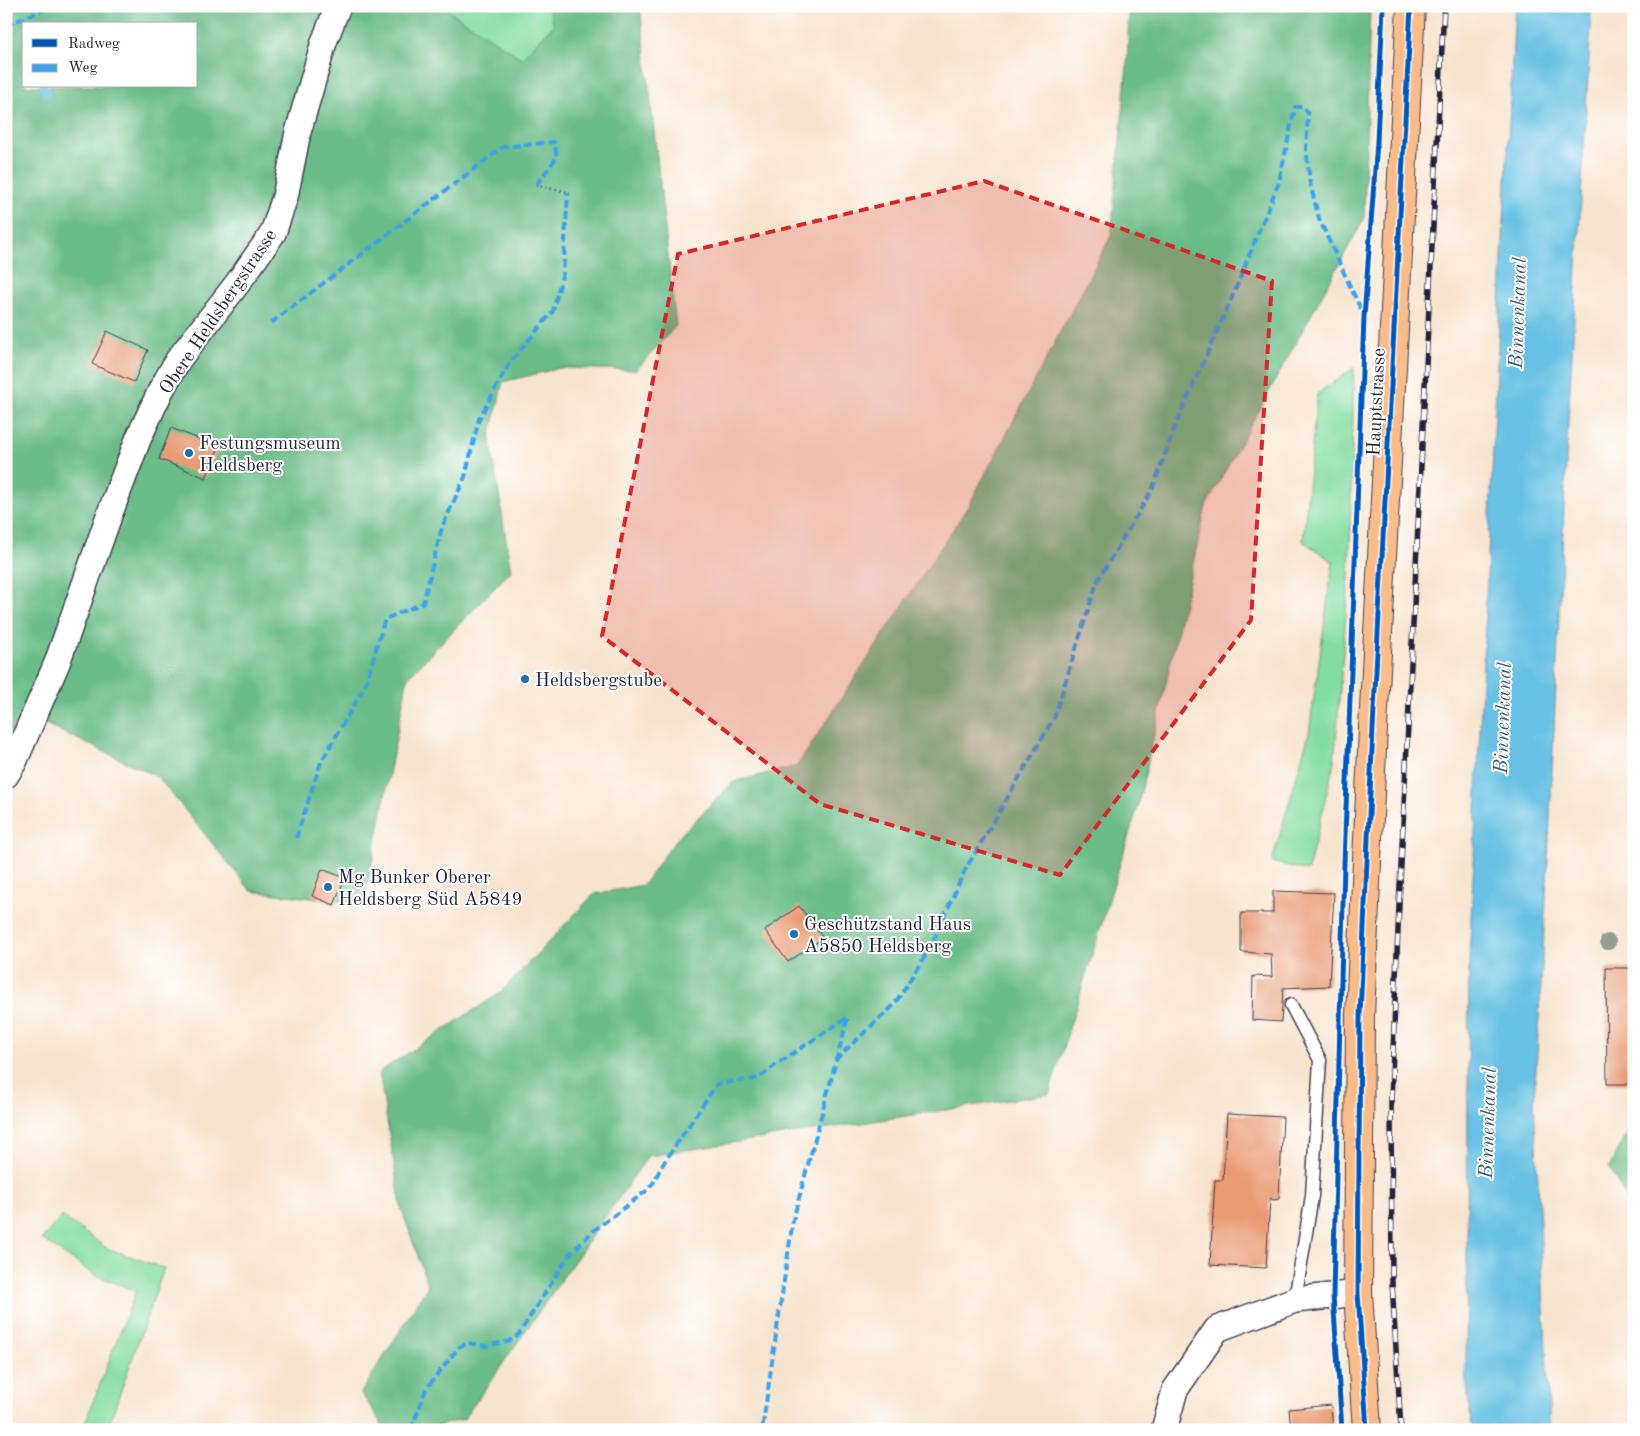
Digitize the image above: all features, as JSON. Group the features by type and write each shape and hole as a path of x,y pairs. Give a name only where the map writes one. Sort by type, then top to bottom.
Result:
{"main road":[{"name":"Hauptstrasse","path":"1368,1430 1358,1293 1361,1006 1373,728 1411,6"}],"street":[{"name":"Obere Heldsbergstrasse","path":"6,775 14,762 57,663 110,513 139,437 161,390 178,360 237,284 272,233 285,197 298,132 324,42 338,6"},
{"path":"1164,1430 1175,1390 1217,1329 1295,1300 1358,1293"}],"lane":[{"path":"1291,1005 1320,1060 1312,1196 1295,1300"}],"path":[{"path":"536,185 568,192"}],"highlighted area":[{"path":"984,181 1272,281 1251,620 1060,875 820,804 602,636 678,254"}],"green space":[{"path":"6,6 441,6 521,58 554,26 548,6 640,6 676,326 636,370 560,368 503,382 490,438 511,571 408,677 364,904 251,891 158,777 22,713 6,781"},
{"path":"441,6 548,6 554,25 521,58"},
{"path":"1129,6 1370,6 1364,219 1206,506 1138,806 1049,1094 648,1156 464,1419 422,1430 386,1430 361,1393 428,1286 401,1207 379,1072 500,993 594,894 643,885 675,841 733,782 797,766 969,505 1111,236 1127,65"},
{"path":"1354,368 1349,578 1334,763 1308,871 1272,862 1309,733 1333,562 1303,541 1317,394"},
{"path":"1630,1128 1634,1128 1634,1212 1609,1167"},
{"path":"62,1216 106,1248 164,1268 107,1430 82,1430 136,1291 93,1274 42,1239"}],"water":[{"name":"Binnenkanal","path":"1515,6 1592,6 1567,441 1548,862 1534,1104 1550,1430 1472,1430 1466,1378 1469,961"}],"building":[{"path":"107,331 148,350 134,382 92,364"},
{"name":"Festungsmuseum Heldsberg","path":"171,428 219,447 206,478 159,459"},
{"name":"Mg Bunker Oberer Heldsberg Süd A5849","path":"322,869 345,878 334,905 312,896"},
{"path":"1273,891 1334,893 1329,986 1283,988 1281,1022 1252,1020 1253,976 1272,977 1271,954 1241,952 1241,913 1273,913"},
{"name":"Geschützstand Haus A5850 Heldsberg","path":"799,906 823,938 788,962 765,930"},
{"path":"1606,968 1634,968 1634,1084 1607,1084"},
{"path":"1227,1114 1283,1117 1279,1199 1273,1200 1270,1198 1266,1268 1210,1265 1215,1180 1223,1180"},
{"path":"1331,1405 1333,1430 1291,1430 1289,1409"}],"waterway":[{"path":"45,88 46,93"}],"railway":[{"path":"1401,1430 1392,1283 1391,1100 1444,6"}],"marked path":[{"path":"6,25 54,6"},
{"path":"835,1060 894,1005 930,948 964,872 1054,718 1097,582 1152,490 1176,424 1233,295 1279,182 1295,107 1304,107 1308,114 1306,148 1310,183 1319,219 1363,314"},
{"path":"271,323 503,147 554,142 557,157 536,185"},
{"path":"296,838 321,762 365,686 385,619 423,603 442,527 465,477 479,419 509,364 553,311 563,273 568,192"},
{"path":"411,1430 426,1389 459,1347 468,1343 486,1346 509,1341 519,1334 569,1255 593,1231 645,1192 654,1182 661,1167 717,1084 759,1078 848,1017 793,1220 762,1430"}],"cycle path":[{"path":"1342,1430 1333,1295 1344,863 1364,317 1377,142 1383,6"},
{"path":"1367,1430 1358,1293 1360,1015 1373,728 1411,6"}],"place":[{"name":"Festungsmuseum Heldsberg","path":"189,453"},
{"name":"Heldsbergstube","path":"525,679"},
{"name":"Mg Bunker Oberer Heldsberg Süd A5849","path":"328,887"},
{"name":"Geschützstand Haus A5850 Heldsberg","path":"794,934"}]}
